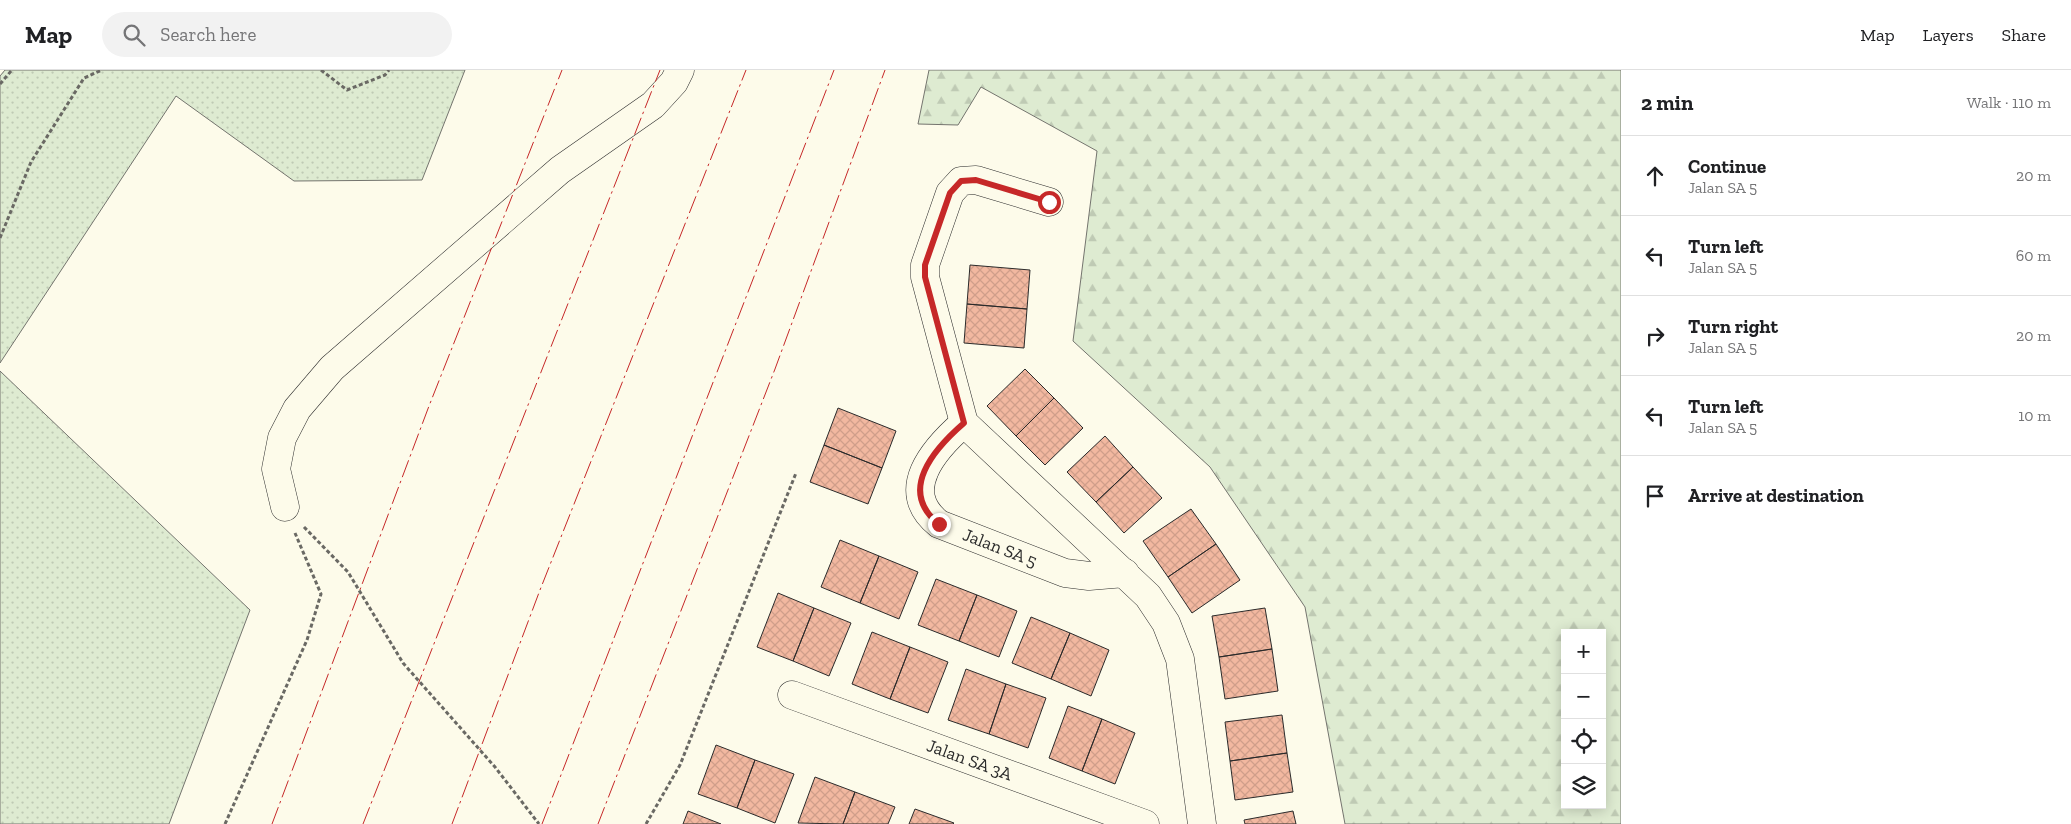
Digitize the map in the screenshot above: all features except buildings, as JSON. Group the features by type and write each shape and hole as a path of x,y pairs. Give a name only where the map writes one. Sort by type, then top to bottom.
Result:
{"street":[{"path":"285,507 276,469 282,438 297,409 332,368 560,170 653,105 674,82 680,70"},
{"path":"1049,202 968,179 961,181 950,193 924,271 964,423 1125,573 1148,596 1166,623 1180,659 1202,824"},
{"name":"Jalan SA 5","path":"964,423 934,453 920,484 919,496 922,506 929,516 939,524 1065,573 1089,576 1125,573"},
{"name":"Jalan SA 3A","path":"792,695 1146,824"}],"path":[{"path":"0,84 12,70"},
{"path":"0,238 30,162 84,78 102,70"},
{"path":"321,70 347,90 385,75 389,70"},
{"path":"646,824 680,765 796,473"},
{"path":"225,824 307,640 321,594 285,507"},
{"path":"285,507 348,572 403,663 495,767 539,824"}],"green space":[{"path":"5,70 465,70 422,180 294,181 176,96 0,363 0,76"},
{"path":"929,70 1621,70 1621,824 1345,824 1305,607 1210,467 1073,341 1097,151 981,87 958,125 918,124"},
{"path":"0,371 250,610 169,824 0,824"}],"power":[{"path":"272,824 429,406 562,70"},
{"path":"363,824 660,70"},
{"path":"452,824 540,590 746,70"},
{"path":"542,824 834,70"},
{"path":"598,824 775,369 885,70"}],"route":[{"path":"939,524 929,516 922,506 919,496 920,484 934,453 964,423 925,277 925,265 950,193 954,186 961,181 968,179 976,180 1049,202"}]}
